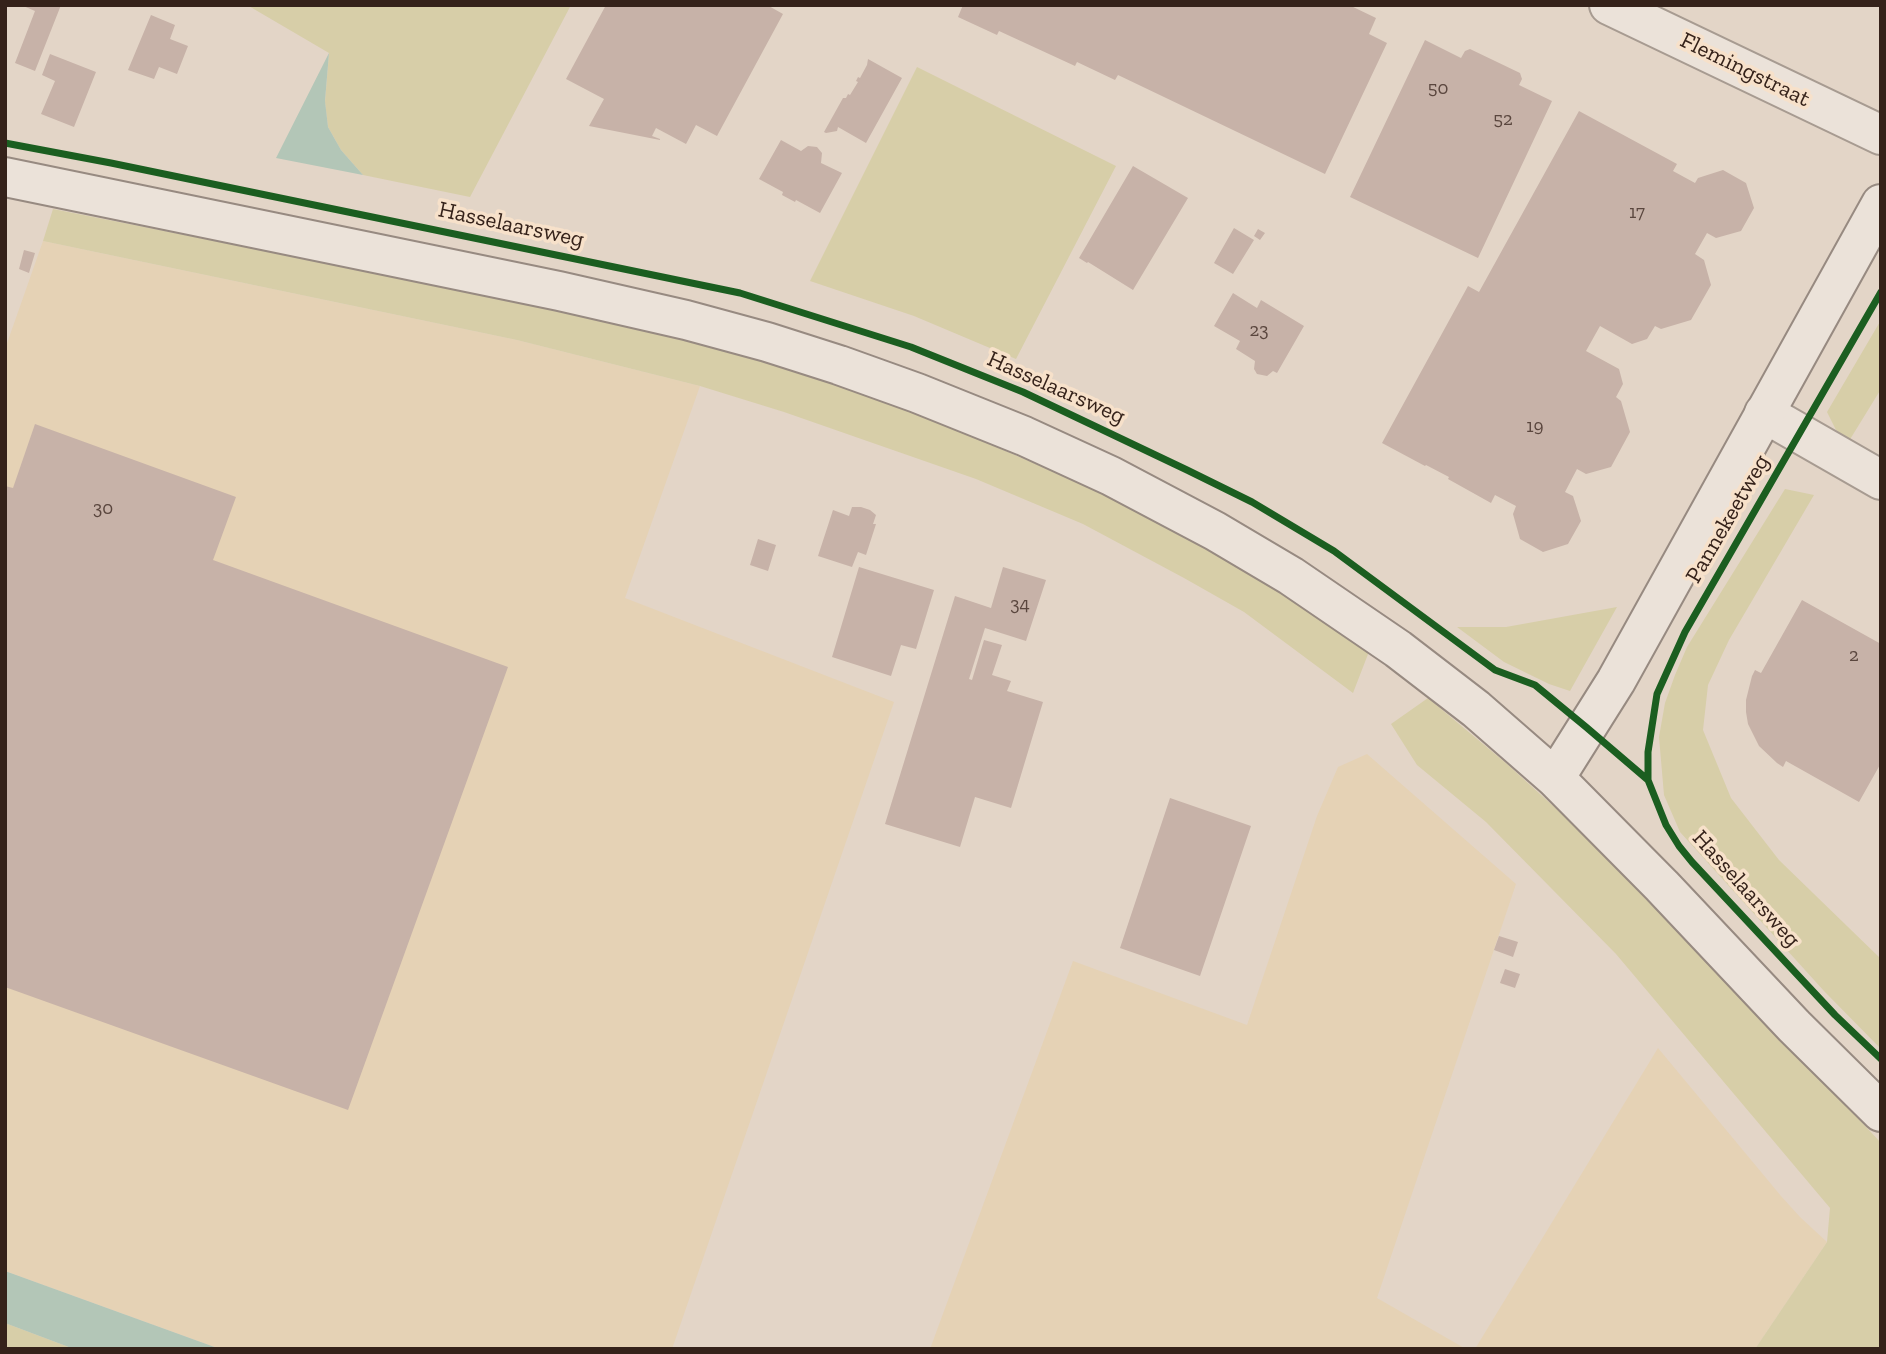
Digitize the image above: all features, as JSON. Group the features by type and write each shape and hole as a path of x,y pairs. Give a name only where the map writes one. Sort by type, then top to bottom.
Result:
{"street":[{"name":"Flemingstraat","path":"1609,5 1881,135"},
{"path":"5,177 559,291 687,320 767,342 917,393 1024,436 1111,476 1215,531 1291,576 1357,620 1475,709 1555,778 1662,886 1794,1026 1881,1112"},
{"name":"Pannekeetweg","path":"1555,778 1616,681 1881,204"},
{"path":"1764,413 1881,480"}],"shaded area":[{"path":"247,5 571,5 470,197 363,175 341,150 328,127 325,102 329,53"},
{"path":"329,53 325,101 328,127 341,150 363,175 276,158"},
{"path":"917,67 1116,166 1016,359 914,316 810,281"},
{"path":"53,209 585,314 773,361 933,420 1120,500 1268,580 1370,649 1353,693 1244,612 1083,524 976,479 784,412 700,386 517,340 43,241"},
{"path":"43,241 517,340 700,386 625,598 894,702 672,1349 220,1349 5,1271 5,349"},
{"path":"1881,320 1881,389 1849,441 1836,430 1827,412"},
{"path":"1785,489 1814,495 1729,640 1708,685 1703,730 1731,798 1779,860 1881,959 1881,1049 1824,991 1680,832 1664,795 1659,737 1665,703 1675,675 1687,647"},
{"path":"1617,607 1570,691 1504,662 1457,627 1506,627"},
{"path":"1428,698 1507,764 1650,894 1881,1143 1881,1349 1755,1349 1827,1242 1830,1208 1616,954 1486,822 1417,765 1391,724"},
{"path":"1367,754 1516,884 1377,1298 1466,1349 930,1349 1073,961 1247,1025 1317,816 1338,767"},
{"path":"1658,1048 1781,1196 1827,1242 1755,1349 1475,1349"},
{"path":"5,1271 220,1349 74,1349 5,1323"},
{"path":"5,1323 74,1349 5,1349"}],"building":[{"path":"21,5 61,5 35,71 15,63 35,11"},
{"path":"606,5 767,5 783,14 717,136 696,125 686,144 656,128 652,136 660,140 589,126 604,99 566,79"},
{"path":"963,5 1349,5 1376,18 1369,34 1387,43 1325,174 1118,75 1115,80 1077,62 1075,66 999,31 997,35 958,17"},
{"path":"151,15 175,25 170,39 188,46 177,74 159,67 154,79 128,70"},
{"path":"1425,40 1461,58 1465,51 1470,49 1520,73 1522,79 1519,85 1552,101 1478,258 1350,197"},
{"path":"50,54 96,72 74,127 41,114 55,81 42,75"},
{"path":"868,59 902,78 866,143 838,127 837,131 824,132 843,98 850,95 858,82 856,81"},
{"path":"1579,111 1677,164 1673,171 1695,183 1698,178 1723,170 1746,183 1754,208 1741,231 1716,238 1707,233 1695,254 1704,260 1711,285 1691,320 1661,329 1655,326 1647,339 1632,344 1600,326 1586,351 1619,369 1623,384 1616,397 1621,401 1630,432 1611,467 1586,474 1577,469 1565,492 1573,496 1581,521 1568,544 1543,552 1520,539 1513,514 1516,506 1495,495 1491,503 1448,479 1449,477 1382,443 1468,286 1479,292"},
{"path":"781,140 801,151 808,146 817,147 822,153 821,163 842,173 820,213 782,195 783,192 759,179"},
{"path":"1133,166 1188,198 1133,290 1079,258"},
{"path":"1234,228 1254,240 1233,274 1214,263"},
{"path":"1258,229 1265,233 1260,240 1254,236"},
{"path":"24,250 35,253 29,273 19,269"},
{"path":"1233,293 1257,308 1261,300 1304,326 1277,373 1273,371 1267,376 1257,374 1254,369 1255,361 1236,349 1240,341 1214,326"},
{"path":"35,424 236,497 213,560 508,667 348,1110 5,987 5,486 13,488"},
{"path":"852,507 870,510 876,515 873,524 876,524 866,555 858,552 852,567 818,556 833,510 849,516"},
{"path":"758,539 776,545 768,571 750,565"},
{"path":"859,567 934,590 916,649 901,645 891,676 832,657"},
{"path":"1003,567 1046,580 1026,641 985,628 969,679 972,680 984,640 1002,645 992,675 1011,681 1007,691 1043,702 1011,808 975,797 960,847 885,824 955,596 991,608"},
{"path":"1802,600 1881,644 1881,763 1859,802 1786,761 1783,767 1777,763 1759,746 1748,724 1746,700 1752,676 1755,670 1761,673"},
{"path":"1170,798 1251,826 1200,976 1120,948"},
{"path":"1499,936 1518,942 1513,957 1494,950"},
{"path":"1505,969 1520,974 1515,988 1500,983"}],"cycle path":[{"name":"Hasselaarsweg","path":"5,143 740,293 911,347 1023,392 1187,470 1252,502 1334,551 1495,670 1535,685 1586,727 1648,780 1666,825 1692,862 1835,1015 1881,1059"},
{"path":"1648,780 1648,752 1657,694 1685,632 1881,292"}]}
